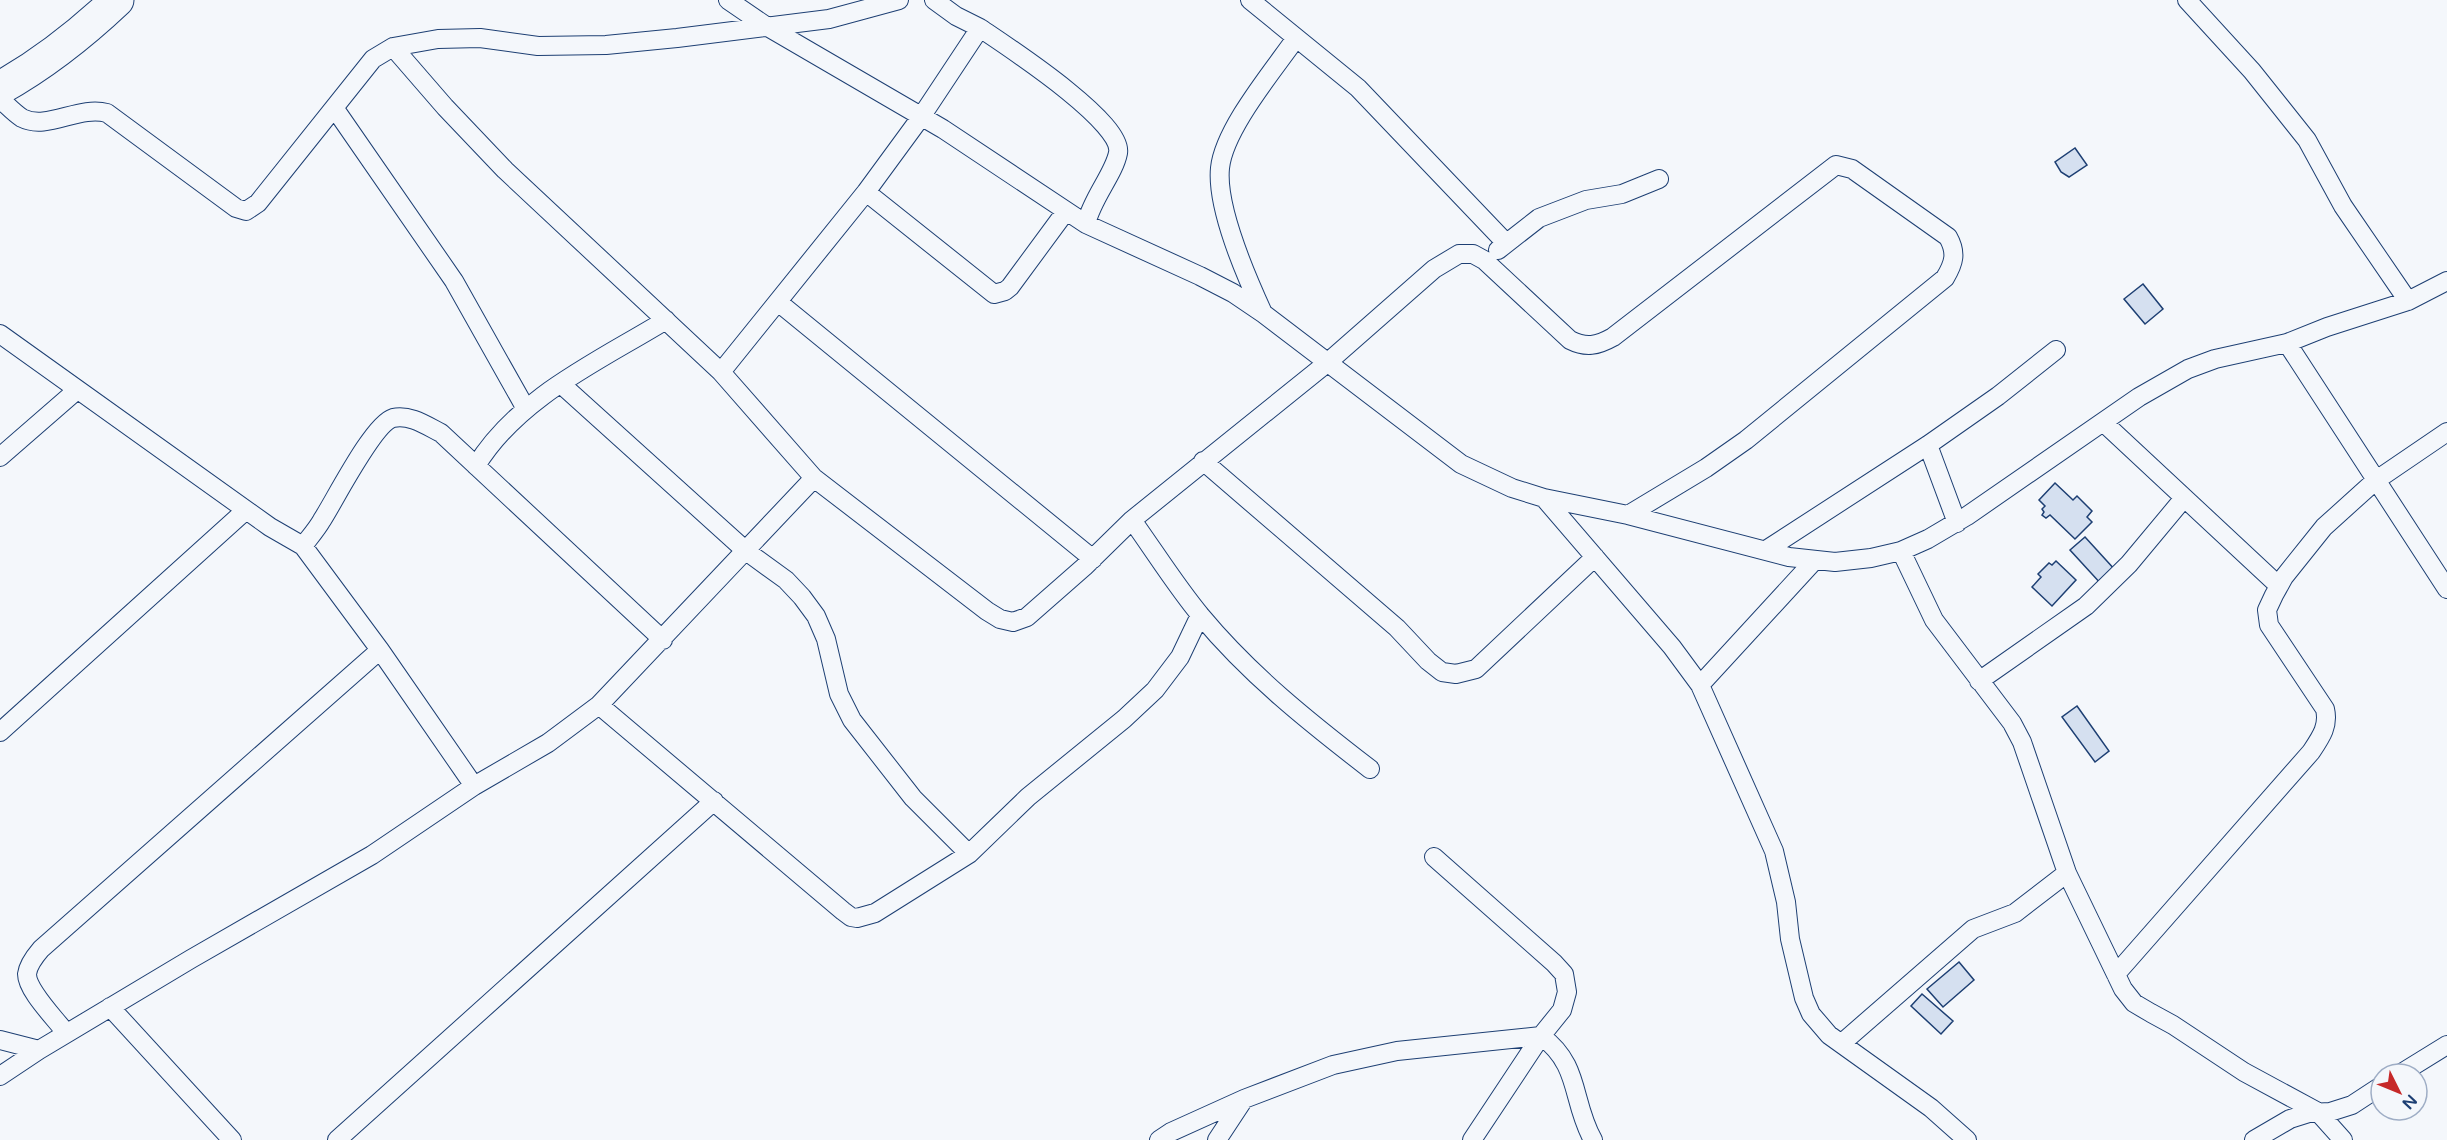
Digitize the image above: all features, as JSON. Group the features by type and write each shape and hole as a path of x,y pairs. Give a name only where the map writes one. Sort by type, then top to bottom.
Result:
{"highway":[{"path":"0,88 44,61 77,36 117,0"}],"street":[{"path":"728,0 766,26 921,117 1086,224 1233,293 1264,314 1461,464 1512,488 1544,498 1628,515 1790,557 1814,561 1835,562 1871,558 1901,550 1928,539 1957,523 2139,397 2188,369 2215,359 2287,343 2327,327 2408,301 2445,285"},
{"path":"0,99 23,118 33,122 87,111 107,113 236,208 246,211 258,203 373,59 393,47 410,42 438,39 480,38 538,46 606,45 829,19 899,0"},
{"path":"934,0 1013,50 1074,96 1101,120 1115,138 1119,150 1116,160 1095,198 1086,224"},
{"path":"1250,0 1358,88 1506,243"},
{"path":"2187,0 2252,71 2307,140 2348,214 2408,301"},
{"path":"721,372 866,192 921,117 980,28"},
{"path":"1264,314 1236,249 1220,184 1220,167 1234,130 1296,38"},
{"path":"393,47 504,170 721,372 814,478 1000,619 1012,622 1027,617 1093,559 1132,520 1328,363 1434,269 1459,254 1473,254 1484,260 1570,340 1581,346 1598,345 1613,337 1836,165 1852,169 1948,237 1954,246 1955,256 1945,278 1746,440 1706,468 1628,515"},
{"path":"335,109 454,281 526,409"},
{"path":"1484,260 1539,218 1586,200 1622,194 1659,179"},
{"path":"866,192 994,294 1005,291 1010,286 1066,211"},
{"path":"778,302 1093,559"},
{"path":"476,466 501,430 526,409 561,384 666,320"},
{"path":"0,334 246,510 303,546 380,650 474,786"},
{"path":"2287,343 2447,589"},
{"path":"1766,549 1928,445 1998,396 2056,350"},
{"path":"561,384 746,552 786,580 802,597 816,616 826,639 839,694 852,720 913,798 969,854"},
{"path":"0,457 77,390"},
{"path":"303,546 320,524 370,440 392,418 407,417 441,433 663,640"},
{"path":"2103,422 2279,586"},
{"path":"2116,974 2311,752 2324,731 2328,720 2325,709 2269,625 2267,610 2279,586 2324,527 2375,481 2447,432"},
{"path":"1928,445 1957,523"},
{"path":"1203,461 1397,628 1428,661 1442,672 1456,674 1476,669 1595,557"},
{"path":"0,1076 66,1033 372,855 474,786 548,743 600,705 814,478"},
{"path":"1544,498 1672,647 1700,685 1774,851 1804,998 1821,1028 1931,1108 1967,1140"},
{"path":"1979,681 2086,606 2129,564 2184,498"},
{"path":"0,732 246,510"},
{"path":"1132,520 1200,615 1241,660 1293,709 1370,769"},
{"path":"1901,550 1934,620 2012,723 2022,742 2067,873 2123,989 2134,1002 2244,1072 2318,1112 2343,1140"},
{"path":"1700,685 1814,561"},
{"path":"600,705 843,911 857,918 876,913 969,854 1029,797 1124,719 1155,690 1180,657 1200,615"},
{"path":"66,1033 34,993 28,981 27,972 40,949 380,650"},
{"path":"337,1140 714,801"},
{"path":"1434,856 1554,963 1564,974 1567,992 1562,1010 1541,1036 1472,1140"},
{"path":"1842,1043 1973,929 2015,913 2067,873"},
{"path":"110,1008 232,1140"},
{"path":"1159,1140 1171,1132 1244,1099 1333,1065 1386,1054 1541,1036 1556,1046 1567,1062 1585,1126 1593,1140"},
{"path":"0,1041 39,1050"},
{"path":"2419,1062 2447,1045"},
{"path":"2254,1140 2290,1119 2318,1112 2331,1112 2352,1105 2369,1094"},
{"path":"1217,1140 1244,1099"}],"building":[{"path":"2075,148 2087,165 2069,177 2061,172 2055,162"},
{"path":"2143,284 2163,309 2145,324 2124,299"},
{"path":"2055,483 2073,500 2077,496 2092,511 2087,517 2092,522 2075,539 2050,515 2046,518 2042,515 2044,512 2042,509 2045,506 2039,500"},
{"path":"2085,537 2116,571 2102,585 2070,550"},
{"path":"2056,561 2076,580 2052,606 2032,587 2041,577 2038,574 2049,563 2052,565"},
{"path":"2077,706 2109,751 2095,762 2062,717"},
{"path":"1959,962 1974,980 1943,1007 1927,989"},
{"path":"1922,994 1953,1021 1941,1034 1911,1006"}]}
